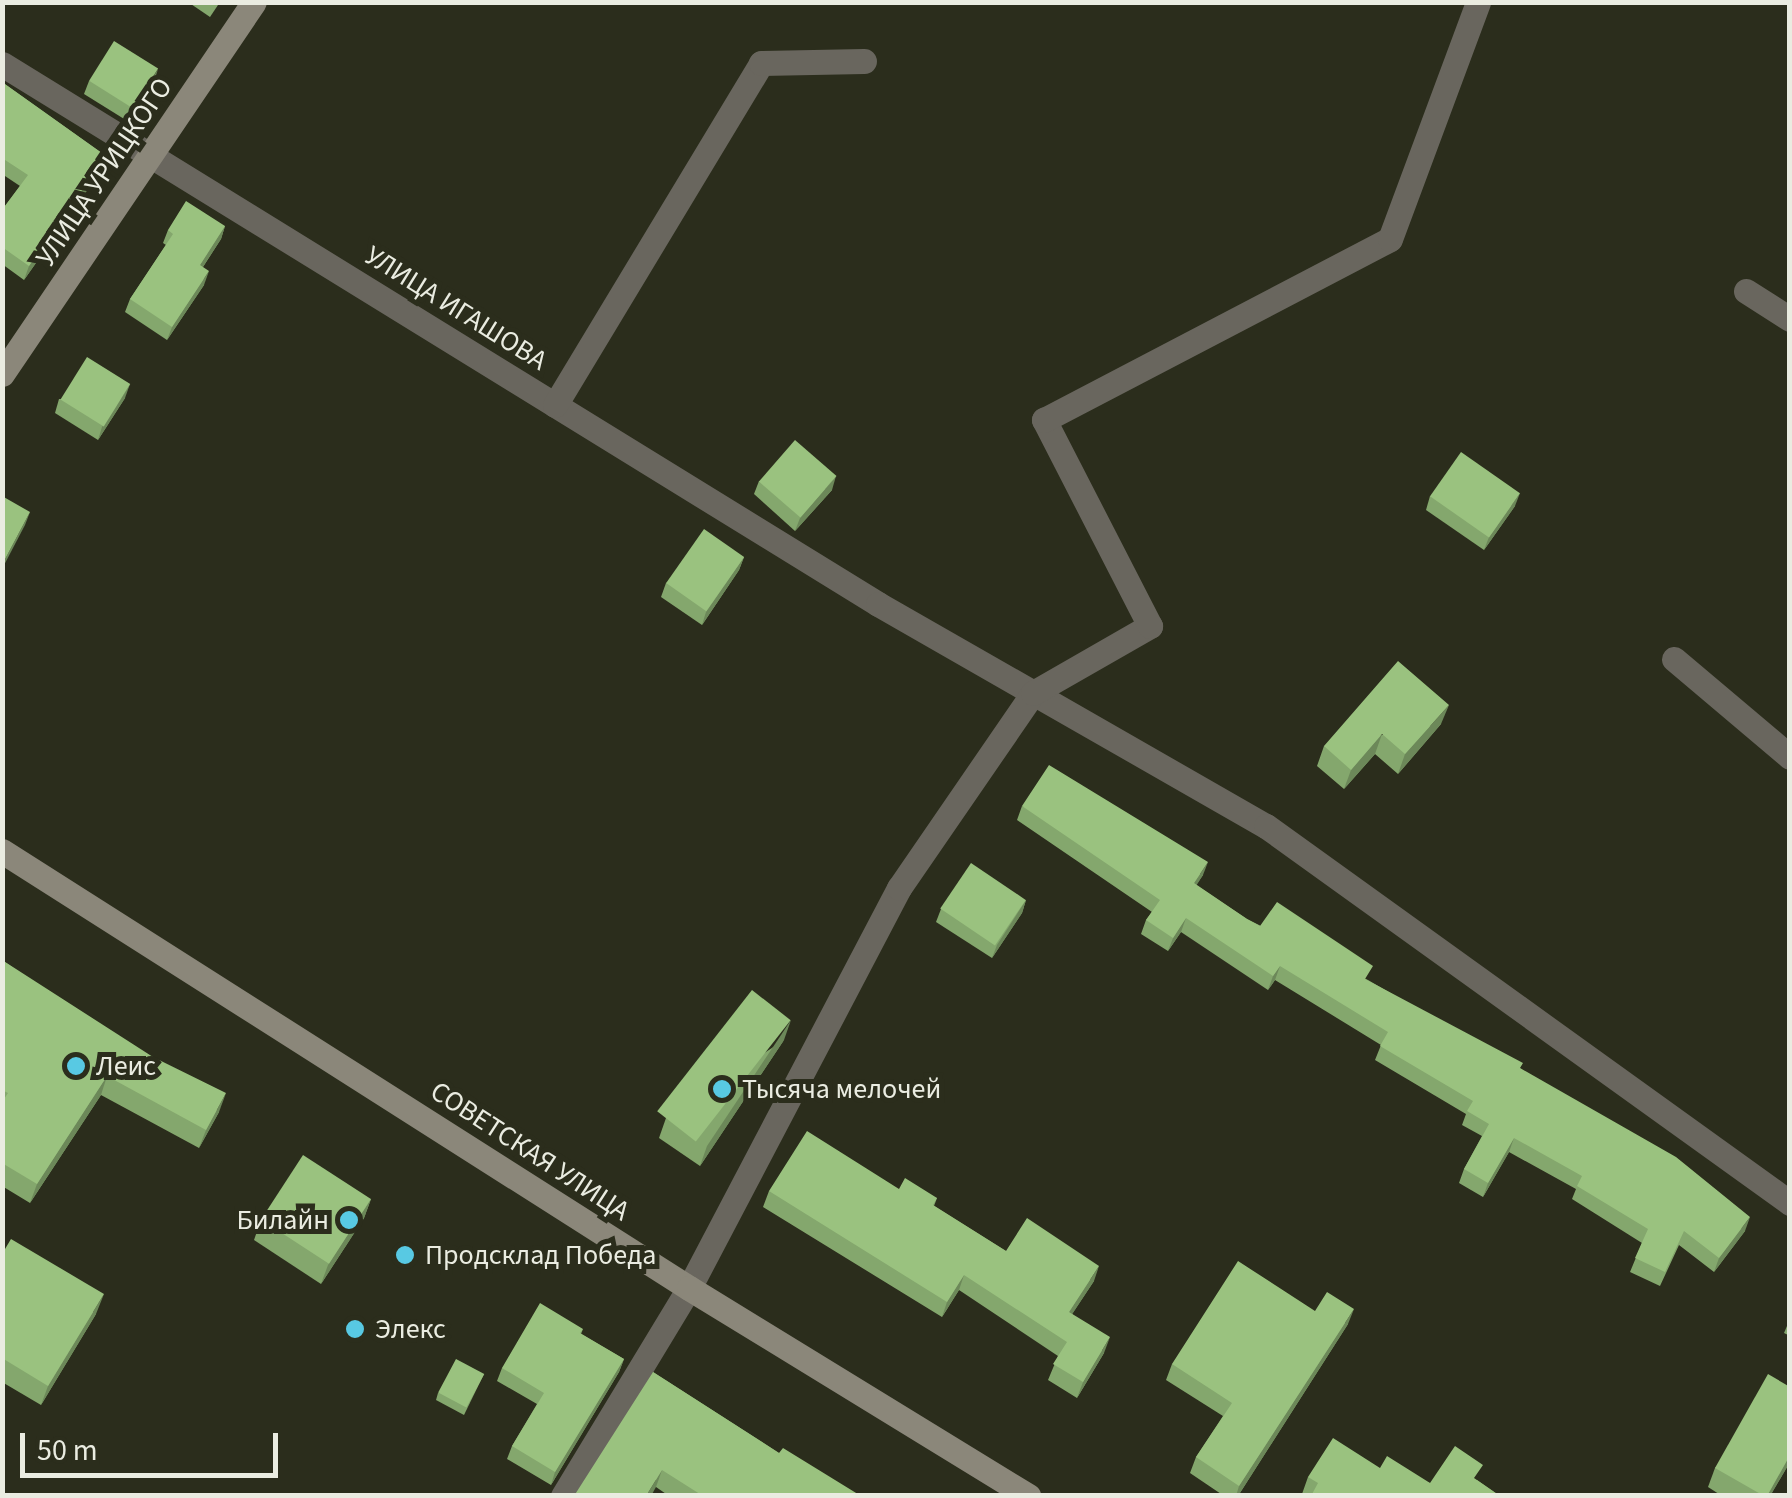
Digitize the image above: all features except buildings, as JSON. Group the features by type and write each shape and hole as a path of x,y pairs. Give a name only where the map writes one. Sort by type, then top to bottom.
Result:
{"main road":[{"name":"УЛИЦА УРИЦКОГО","path":"2,374 254,2"},
{"name":"СОВЕТСКАЯ УЛИЦА","path":"2,851 689,1288 1028,1496"}],"street":[{"path":"562,1496 689,1288 898,888 1034,693 1150,626 1044,420 1390,239 1478,2"},
{"path":"555,404 761,63 864,61"},
{"name":"УЛИЦА ИГАШОВА","path":"2,64 878,604 1266,826 1790,1203"},
{"path":"1746,291 1790,319"},
{"path":"1674,659 1790,756"}],"place":[{"name":"Леис","path":"76,1066"},
{"name":"Тысяча мелочей","path":"722,1089"},
{"name":"Билайн","path":"349,1220"},
{"name":"Продсклад Победа","path":"405,1255"},
{"name":"Элекс","path":"355,1329"}]}
